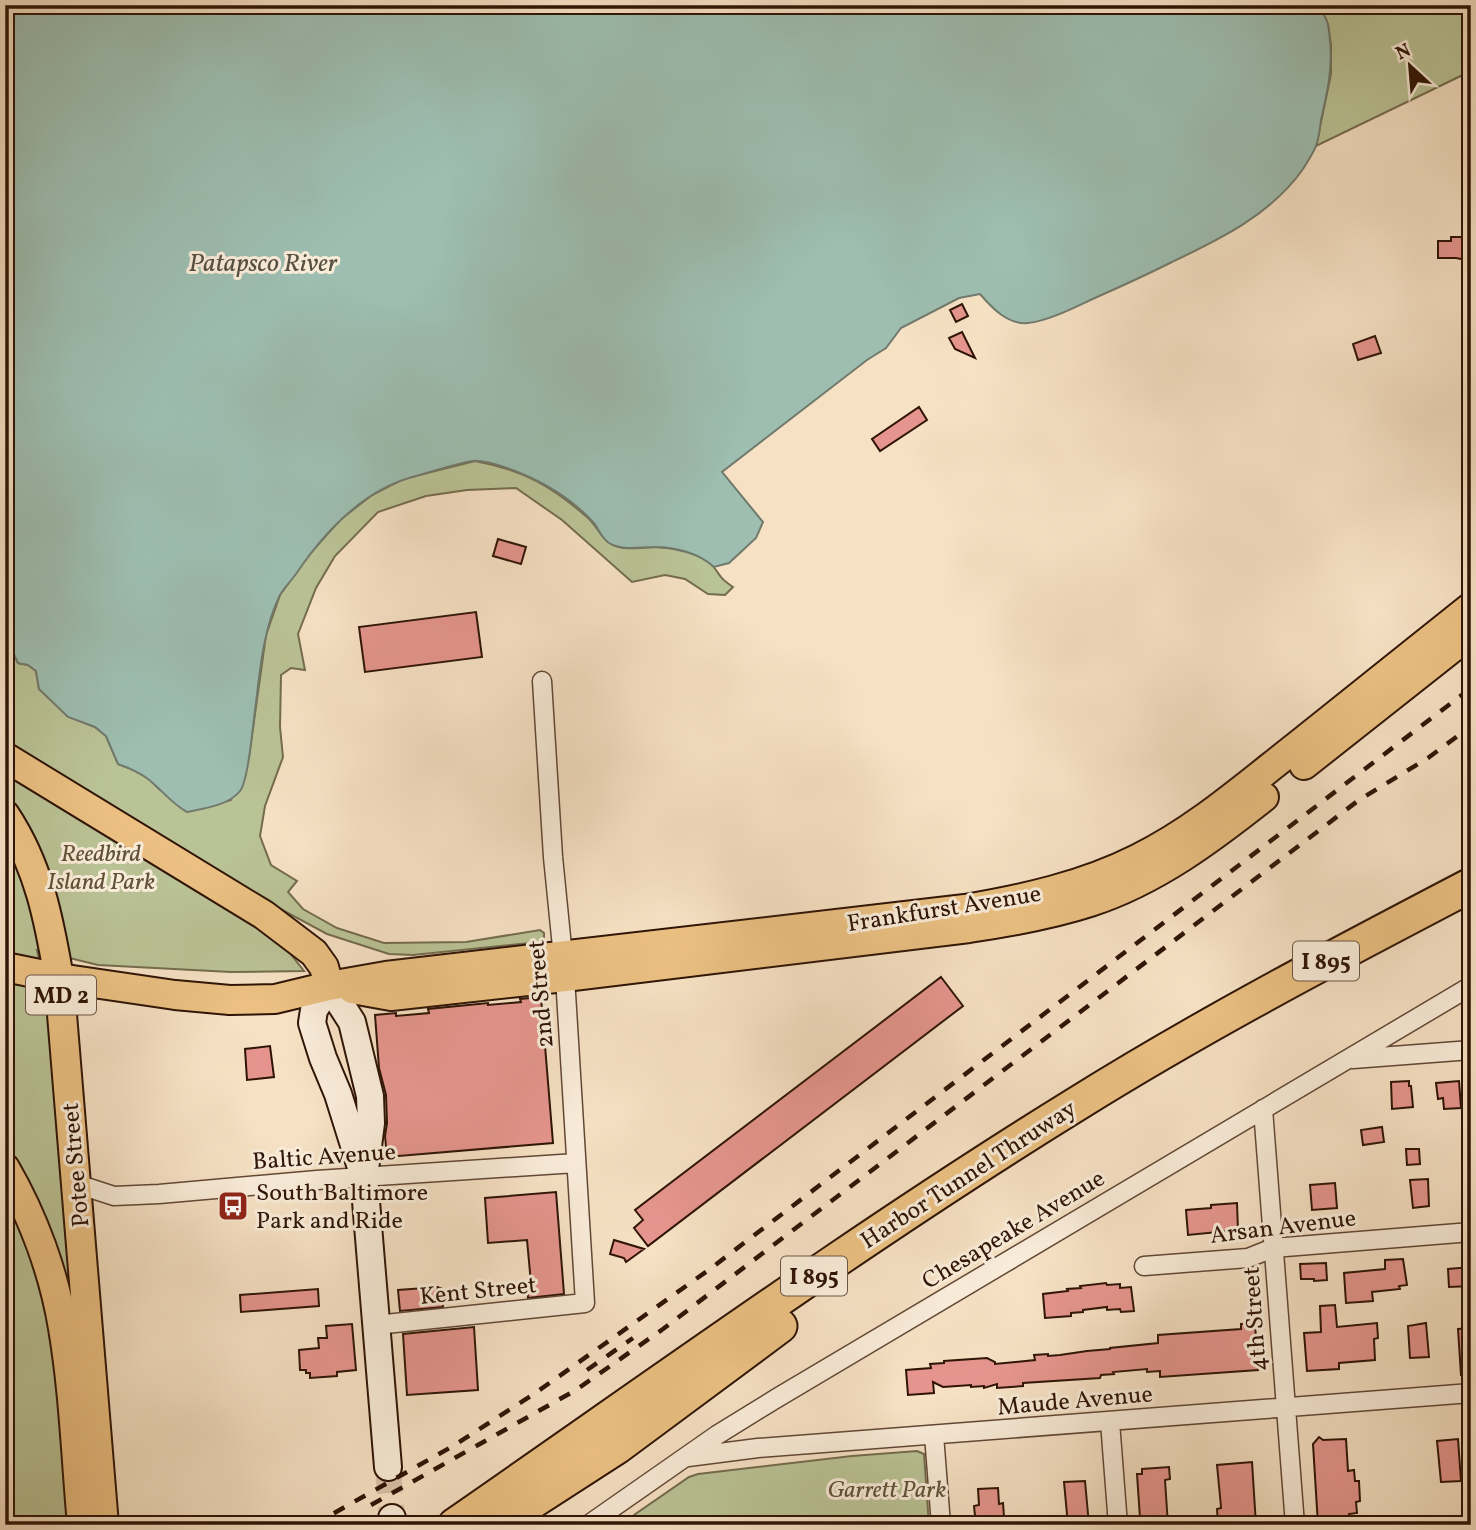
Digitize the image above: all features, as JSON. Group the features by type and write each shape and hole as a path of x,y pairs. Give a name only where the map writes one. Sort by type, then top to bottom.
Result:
{"highway":[{"name":"Harbor Tunnel Thruway","path":"454,1525 864,1242 1076,1104 1297,976 1471,885"},
{"name":"Harbor Tunnel Thruway","path":"496,1525 617,1447 769,1333 988,1185 1194,1059 1471,909"},
{"path":"519,1525 617,1447"}],"main road":[{"name":"Frankfurst Avenue","path":"5,967 175,995 230,1000 275,999 386,976 564,967 1027,898 1086,881 1137,859 1185,832 1470,615"},
{"path":"5,757 264,915 314,953 324,967 329,986 352,1022 370,1096 371,1123 364,1177 388,1467"},
{"name":"Potee Street","path":"5,815 29,856 42,893 59,978 104,1525"},
{"path":"329,986 314,1010 312,1023 340,1099 364,1177"},
{"path":"340,1099 370,1096"},
{"name":"Potee Street","path":"5,1168 32,1222 51,1278 63,1326 82,1525"}],"street":[{"name":"2nd Street","path":"541,681 552,857 564,967 585,1304"},
{"name":"Chesapeake Avenue","path":"588,1525 604,1519 717,1434 1471,986"},
{"path":"1346,1060 1471,1050"},
{"name":"4th Street","path":"1263,1109 1295,1525"},
{"name":"Baltic Avenue","path":"77,1184 114,1196 576,1163"},
{"name":"Arsan Avenue","path":"1144,1266 1248,1258 1273,1248 1471,1232"},
{"name":"Kent Street","path":"376,1325 585,1304"},
{"name":"Maude Avenue","path":"684,1458 758,1448 1471,1393"},
{"path":"1110,1422 1118,1525"},
{"path":"934,1436 941,1525"}],"green space":[{"path":"1308,5 1471,5 1471,71 1316,146 1331,74 1331,45 1328,24"},
{"name":"Reedbird Island Park","path":"475,461 508,469 549,488 588,518 605,540 613,545 675,549 689,553 713,566 733,587 725,595 708,594 685,579 665,575 632,582 562,520 516,488 467,490 426,496 378,512 335,556 316,588 298,634 305,670 291,668 281,675 280,727 283,757 265,806 260,836 271,865 297,881 288,892 303,909 337,928 384,943 466,942 540,930 544,933 544,938 539,942 413,955 389,954 327,934 277,907 262,927 285,947 304,971 231,972 98,965 37,950 50,1011 72,1286 75,1525 5,1525 5,650 13,652 18,663 28,665 36,671 39,689 68,716 95,727 106,736 118,764 148,778 160,790 201,809 231,800 249,757 266,635 280,595 307,557 340,520 372,495 403,479"},
{"name":"Garrett Park","path":"917,1451 924,1454 929,1525 626,1525 634,1515 689,1477 698,1474"}],"water":[{"name":"Patapsco River","path":"5,5 1308,5 1319,10 1326,18 1331,61 1316,146 1290,185 1260,213 1207,245 1063,313 1036,322 1021,323 1007,318 980,294 959,298 901,328 886,348 722,472 763,522 756,538 729,563 714,567 701,558 671,548 625,548 609,543 593,522 563,496 528,477 484,462 466,462 397,482 363,501 320,542 282,592 275,607 264,648 248,763 240,791 222,803 187,812 145,777 118,764 106,736 95,727 68,717 39,689 36,671 28,665 18,663 13,652 5,650"}],"building":[{"path":"1451,237 1471,237 1471,261 1438,258 1438,241 1451,241"},
{"path":"962,304 968,316 956,322 950,310"},
{"path":"962,332 975,358 955,349 949,338"},
{"path":"1375,336 1381,353 1358,360 1353,344"},
{"path":"919,407 927,420 880,451 872,439"},
{"path":"498,539 526,547 521,564 493,556"},
{"path":"476,612 482,657 365,672 359,627"},
{"path":"941,977 963,1006 648,1246 634,1228 643,1220 635,1210"},
{"path":"541,997 553,1143 387,1157 386,1095 379,1068 375,1015 429,1013 428,1009 521,1002 520,999"},
{"path":"270,1046 274,1077 247,1080 245,1049"},
{"path":"1409,1081 1413,1107 1392,1109 1391,1082"},
{"path":"1459,1081 1461,1108 1444,1109 1443,1098 1438,1099 1436,1083"},
{"path":"1382,1127 1384,1142 1363,1145 1361,1130"},
{"path":"1406,1149 1419,1149 1420,1164 1407,1165"},
{"path":"1428,1179 1429,1206 1413,1208 1410,1180"},
{"path":"1335,1183 1337,1208 1312,1210 1310,1185"},
{"path":"556,1192 564,1294 528,1298 527,1283 531,1283 527,1240 488,1243 485,1198"},
{"path":"1237,1203 1238,1230 1188,1235 1186,1210"},
{"path":"614,1240 644,1249 626,1262 624,1258 610,1254"},
{"path":"1403,1259 1407,1285 1399,1286 1400,1289 1372,1292 1373,1301 1346,1303 1344,1273 1385,1269 1385,1260"},
{"path":"1326,1263 1327,1280 1301,1279 1300,1264"},
{"path":"1471,1267 1471,1286 1449,1287 1448,1269"},
{"path":"1106,1283 1120,1284 1120,1288 1131,1287 1134,1311 1107,1310 1107,1307 1071,1313 1071,1316 1045,1318 1043,1294"},
{"path":"441,1288 443,1307 400,1311 398,1290"},
{"path":"318,1289 319,1306 241,1312 240,1295"},
{"path":"1335,1305 1337,1327 1377,1323 1378,1338 1374,1339 1375,1360 1339,1363 1339,1369 1307,1371 1304,1333 1321,1332 1320,1306"},
{"path":"1255,1323 1258,1370 1160,1377 1160,1371 1147,1372 1147,1369 1113,1372 1114,1374 1101,1375 1100,1378 1023,1383 1023,1386 997,1388 997,1384 984,1388 971,1385 943,1387 933,1382 934,1393 908,1395 906,1370 931,1368 930,1364 944,1361 987,1358 995,1364 1035,1360 1034,1355 1060,1355 1158,1343 1158,1335 1241,1329 1241,1324"},
{"path":"1426,1323 1429,1357 1410,1358 1408,1326"},
{"path":"352,1324 356,1370 337,1372 337,1376 310,1378 310,1373 300,1370 299,1350 319,1348 318,1338 327,1338 326,1326"},
{"path":"474,1327 478,1390 407,1395 403,1334"},
{"path":"1471,1328 1471,1375 1461,1375 1458,1329"},
{"path":"1319,1437 1323,1440 1346,1439 1348,1471 1354,1470 1355,1481 1359,1481 1360,1501 1356,1502 1357,1513 1349,1514 1350,1523 1318,1525 1313,1444"},
{"path":"1458,1439 1461,1481 1441,1482 1437,1441"},
{"path":"1252,1462 1256,1525 1218,1525 1217,1509 1221,1507 1217,1465"},
{"path":"1169,1467 1170,1479 1165,1480 1168,1525 1146,1525 1146,1518 1140,1518 1137,1474 1142,1474 1142,1469"},
{"path":"1085,1481 1089,1525 1068,1525 1064,1482"},
{"path":"998,1488 999,1504 1003,1503 1004,1517 1000,1517 1001,1525 976,1525 974,1506 979,1505 978,1489"}],"tunnel":[{"path":"388,1467 392,1518"}],"railway":[{"path":"313,1525 453,1446 534,1394 710,1269 1471,688"},
{"path":"371,1505 576,1390 663,1329 1359,800 1428,758 1471,726"},
{"path":"587,1370 633,1338"}],"place":[{"name":"South Baltimore Park and Ride","path":"233,1206"}]}
